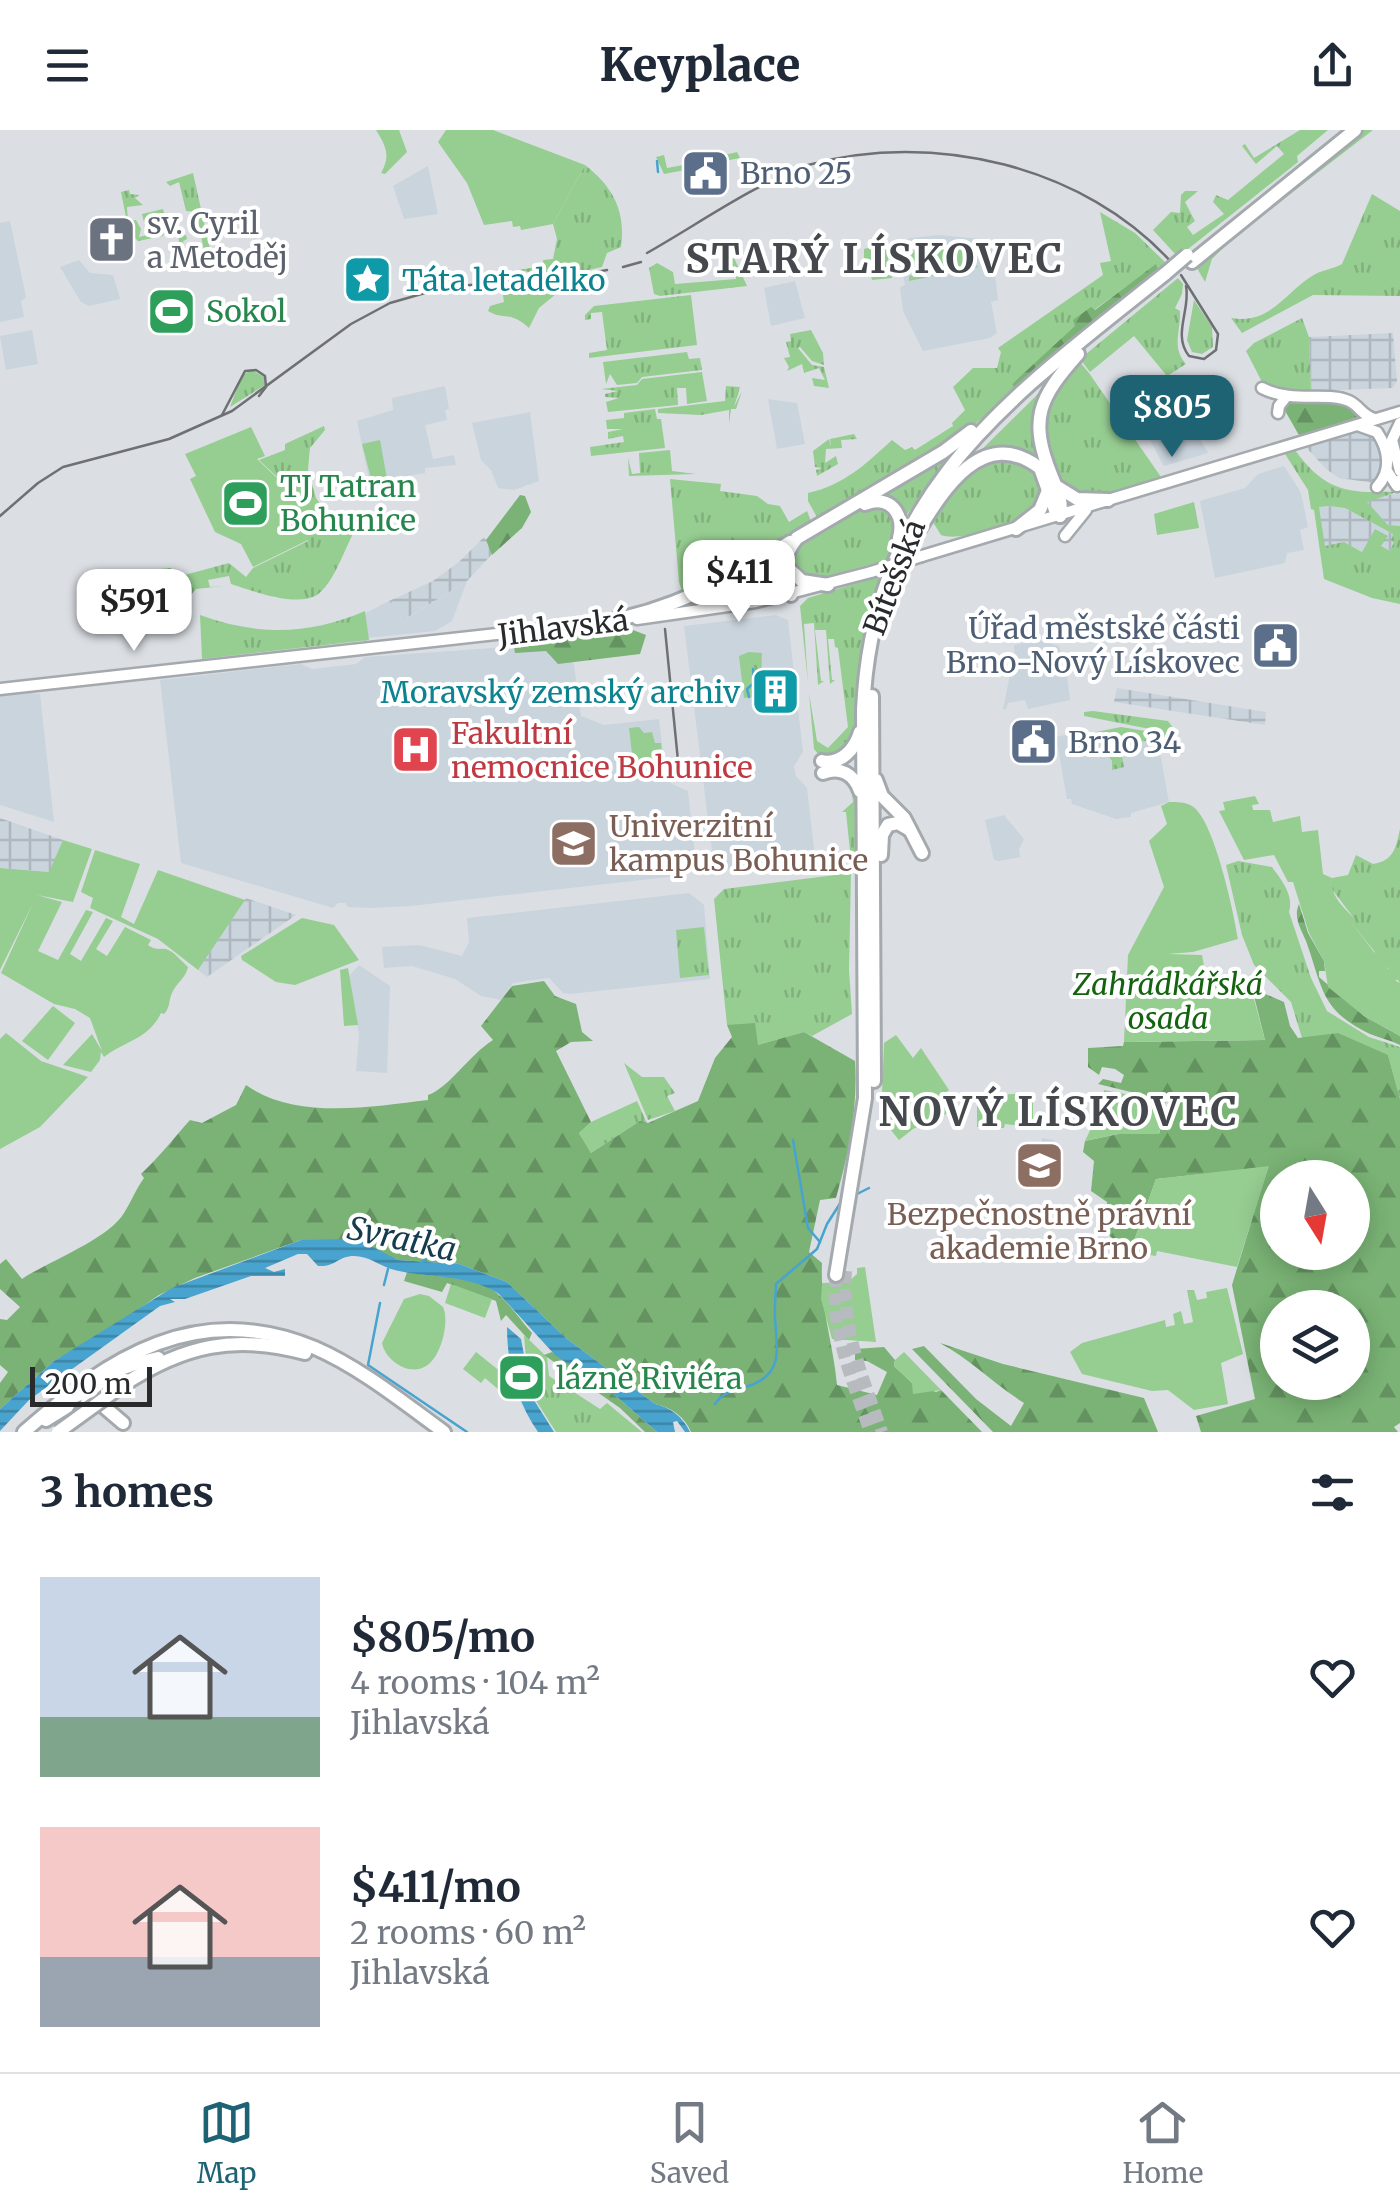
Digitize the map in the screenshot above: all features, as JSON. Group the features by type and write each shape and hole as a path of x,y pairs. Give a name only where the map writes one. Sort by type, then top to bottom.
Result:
{"highway":[{"name":"Bítešská","path":"1190,259 1345,130"},
{"name":"Bítešská","path":"856,1188 865,1098 863,710 871,633 904,539 936,483 1008,402 1354,130"},
{"name":"Bítešská","path":"841,1273 874,1098 872,728 878,634 909,545 936,497 966,456 1010,411 1168,276"},
{"path":"1060,516 1055,510 1042,448 1039,412 1052,383 1078,354"},
{"path":"598,623 647,614 691,598 943,452 1008,402"},
{"path":"909,545 950,482 978,461 1006,455 1028,460 1040,468 1051,485 1070,497 1101,502"},
{"path":"1016,529 1044,506 1051,485"},
{"path":"791,595 794,588 789,556 801,541 865,503 879,500 894,507 901,521 889,574"},
{"path":"791,595 786,588 784,562 787,551 800,535"},
{"path":"790,570 802,581 828,585"},
{"path":"862,816 860,789 855,780 840,770 823,768 852,748 859,735 863,710"},
{"path":"872,728 878,788 900,812 922,853"},
{"path":"874,962 882,833 894,822 910,830"},
{"path":"26,1432 94,1374 142,1348 183,1335 216,1331 281,1337 316,1349 444,1432"},
{"path":"38,1432 85,1405 102,1382 128,1365 198,1349 252,1343 299,1352 342,1370 432,1432"},
{"path":"26,1432 85,1405 103,1373 142,1348"},
{"path":"58,1432 160,1363 198,1349"},
{"path":"85,1405 119,1420"}],"main road":[{"path":"1262,388 1286,397 1348,401 1376,419"},
{"path":"1278,413 1286,397"},
{"name":"Jihlavská","path":"0,690 708,610 791,595 1400,412"},
{"path":"1362,413 1356,425 1373,429 1387,452 1387,471 1377,487"},
{"path":"1399,465 1392,440 1400,423"},
{"path":"1387,471 1397,486 1400,480"},
{"path":"1065,536 1080,515 1101,502"}],"shaded area":[{"path":"428,166 438,214 404,219 393,186"},
{"path":"10,221 26,297 21,301 24,317 0,322 0,223"},
{"path":"939,235 991,240 998,300 991,302 997,333 990,338 923,351 903,311 900,287 905,285 897,244 910,238"},
{"path":"79,260 90,273 113,275 120,299 89,306 81,302 60,267"},
{"path":"795,281 805,318 771,326 764,288"},
{"path":"32,330 38,364 6,370 0,336"},
{"path":"1393,333 1397,381 1393,388 1311,391 1309,337"},
{"path":"445,386 447,420 425,425 433,459 454,455 456,465 425,468 425,473 388,479 389,486 371,489 357,421 393,410 392,398"},
{"path":"768,399 797,403 805,444 777,449"},
{"path":"1177,399 1208,453 1164,466 1143,427"},
{"path":"530,412 539,481 514,490 498,488 491,470 481,460 472,423"},
{"path":"1356,429 1378,438 1385,467 1375,483 1339,478 1304,445"},
{"path":"1284,466 1303,502 1308,527 1300,530 1304,550 1287,553 1285,563 1215,578 1200,501 1245,488 1258,474"},
{"path":"1400,494 1400,526 1388,525 1366,502 1382,495"},
{"path":"1318,507 1345,508 1393,534 1390,551 1381,547 1385,537 1375,530 1363,552 1345,543 1325,546"},
{"path":"484,537 494,552 467,581 405,619 389,601 433,581"},
{"path":"467,581 452,621 435,631 366,638 364,614 389,601 406,619"},
{"path":"776,615 788,620 803,752 794,766 796,776 807,788 815,857 720,870 714,864 684,626"},
{"path":"1040,640 1059,646 1070,700 1028,709 1025,700 1008,703 1003,709 1014,670 1014,645"},
{"name":"Fakultní nemocnice Bohunice","path":"561,643 574,665 581,716 604,725 659,719 666,776 672,784 688,791 696,864 686,875 411,906 372,908 338,903 333,908 181,863 160,680 301,664 312,669 356,664 365,657"},
{"path":"1117,688 1266,712 1265,725 1114,702"},
{"path":"40,694 54,822 0,805 0,696"},
{"path":"1078,732 1079,736 1088,734 1089,739 1140,736 1158,742 1169,802 1116,819 1072,804 1067,799 1056,737"},
{"path":"1004,815 1024,839 1020,857 999,861 994,860 985,820"},
{"path":"0,818 63,840 50,872 0,868"},
{"name":"Univerzitní kampus Bohunice","path":"689,893 704,905 710,979 570,994 563,993 549,978 513,983 501,1000 481,996 455,979 412,966 384,968 382,947 419,945 462,956 469,942 467,918"},
{"path":"246,898 296,915 207,977 198,970"},
{"path":"359,965 390,986 387,1073 356,1071 359,1035 349,976"},
{"name":"Bezpečnostně právní akademie Brno","path":"1042,1138 1054,1140 1046,1182 1041,1189 1037,1180 1026,1176 1035,1143 1041,1144"}],"green space":[{"path":"376,130 399,130 407,152 385,174 381,173 386,151"},
{"path":"446,130 493,130 585,165 553,224 521,230 520,226 513,227 512,221 484,225 467,183 438,142"},
{"path":"1300,130 1328,130 1297,156 1298,162 1178,257 1153,230 1171,212 1180,213 1181,195 1185,191 1198,191 1185,202 1195,221 1187,227 1193,235 1224,214 1213,202 1216,195 1228,200 1284,154 1277,146 1256,164 1242,146 1245,144 1254,158"},
{"path":"1359,130 1373,130 1232,239 1212,259 1205,282 1194,263"},
{"path":"688,151 721,156 737,152 740,158 698,166 696,161 696,168 664,174 656,157 664,155 667,168 694,163"},
{"path":"585,165 615,201 621,222 621,247 607,253 602,267 590,270 550,274 518,270 544,266 543,260 553,259 557,239 553,224"},
{"path":"193,173 211,254 182,260 179,226 187,239 183,241 186,255 204,250 196,212 186,211 179,182 170,186 166,182"},
{"path":"129,190 130,194 139,195 135,198 143,205 127,207 128,221 136,220 141,229 139,237 151,234 151,221 144,222 142,214 163,209 169,234 165,230 163,236 138,241 129,232 121,192"},
{"path":"1372,194 1400,211 1400,296 1313,295 1242,333 1231,318 1266,313 1312,276 1342,264"},
{"path":"1100,212 1135,233 1169,266 1159,272 1156,265 1094,310 1012,384 1015,390 960,437 818,519 808,493 844,479 892,440 905,450 915,450 953,426 965,410 953,387 973,368 997,368 1001,352 998,348 1103,275 1100,263 1111,261"},
{"path":"966,240 975,248 974,263 978,267 909,281 909,276 916,274 910,257 916,249"},
{"path":"885,243 892,278 872,280 868,262 864,262 864,249"},
{"path":"729,247 747,286 654,294 649,268 657,263 673,272 675,284 736,279 735,267 723,259 729,255 724,250"},
{"path":"1156,264 1159,272 1015,390 1012,384 1075,326 1073,320 1091,307 1095,310"},
{"path":"1178,278 1183,284 1175,308 1180,311 1178,345 1186,364 1167,376 1134,336 1090,372 1080,359"},
{"path":"568,284 539,308 529,328 517,319 488,311 490,306 504,302 498,292"},
{"path":"691,295 697,345 589,358 589,353 607,350 602,312 591,313 591,319 585,320 594,306"},
{"path":"1194,300 1212,327 1213,347 1202,354 1192,352 1187,340"},
{"path":"1302,318 1309,337 1311,391 1281,389 1262,382 1246,351"},
{"path":"811,330 823,353 824,365 812,361 798,348 812,365 824,367 829,388 814,386 812,378 825,380 819,368 804,373 802,364 787,371 784,358 790,357 786,342 791,341 790,334"},
{"path":"687,352 689,359 700,358 702,370 642,377 637,383 617,385 610,374 606,384 603,362"},
{"path":"1079,361 1161,477 1101,497 1084,498 1057,482 1044,417 1054,395"},
{"path":"252,370 264,377 265,385 230,407 242,375"},
{"path":"702,372 707,401 687,404 686,388 677,388 678,405 608,412 606,402 619,398 605,394 618,391 601,389 637,385 642,379"},
{"path":"726,386 740,387 734,407 742,391 736,409 731,409 729,424 729,410 701,415 658,413 658,409 725,401"},
{"path":"1041,391 1033,418 1041,462 1029,456 971,460"},
{"path":"1286,403 1345,404 1357,417 1300,437 1284,409"},
{"path":"655,409 657,419 661,419 665,448 591,456 590,447 624,442 623,436 608,439 608,432 623,429 607,429 606,420"},
{"path":"324,426 310,448 308,469 316,498 336,526 354,532 323,590 308,599 286,599 231,584 229,576 208,580 210,587 224,586 196,589 190,596 164,594 131,600 131,572 171,568 177,577 229,563 246,577 253,568 308,541 277,477 259,460 285,450 285,444"},
{"name":"TJ Tatran Bohunice","path":"251,427 265,456 257,459 278,479 308,540 253,567 241,544 215,532 190,479 196,476 185,454"},
{"path":"854,434 857,439 841,440 842,448 826,449 825,463 836,456 838,464 817,476 816,470 822,468 815,467 813,451 829,439 831,447 830,439"},
{"path":"380,440 387,479 372,482 362,444"},
{"path":"670,450 672,471 696,474 629,476 628,458 632,474 640,473 639,453"},
{"path":"1295,450 1317,475 1340,488 1400,491 1367,502 1388,525 1400,526 1400,604 1372,598 1324,579 1308,490 1285,454","holes":["1319,507 1345,508 1393,534 1390,551 1381,546 1388,536 1375,529 1362,552 1344,542 1325,546"]},
{"path":"951,451 906,516 891,498 880,495"},
{"path":"996,460 1018,464 1037,474 1044,490 1040,500 1024,517 1001,527 960,536 941,535 931,519 944,500 967,476"},
{"path":"670,479 721,484 720,491 757,496 780,506 789,522 807,511 811,521 709,585 682,591"},
{"path":"520,495 525,496 531,512 522,528 492,555 486,540"},
{"path":"1194,502 1199,528 1157,535 1154,514"},
{"path":"867,506 889,507 898,530 889,559 819,579 811,579 793,568 793,557 799,547"},
{"path":"785,548 785,592 660,610"},
{"path":"880,576 865,622 859,666 858,729 849,748 824,761 814,749 809,693 817,741 828,748 848,727 838,648 834,639 828,639 835,680 830,684 826,630 815,630 824,681 818,685 814,623 804,624 808,683 800,606 808,598"},
{"path":"365,611 369,640 202,659 200,615 242,627 283,630 324,625"},
{"path":"633,630 646,635 640,654 558,664 546,651 515,653 513,641 544,637 554,642 563,636"},
{"path":"762,653 761,672 765,672 768,695 761,687 758,696 744,698 739,656"},
{"path":"1084,712 1168,721 1176,732 1172,742 1184,755 1155,730 1084,716"},
{"path":"639,727 644,733 652,732 655,743 661,743 663,767 634,771 629,728"},
{"path":"1121,727 1152,732 1164,742 1156,749 1151,740 1120,745 1124,767 1112,770 1112,761 1098,741 1098,747 1091,749 1091,733"},
{"path":"851,783 858,805 858,861 830,861 829,855 847,855 850,851 846,812 842,812 853,802"},
{"path":"1255,796 1259,804 1252,805 1253,810 1270,810 1273,822 1300,816 1302,832 1318,830 1323,874 1332,878 1335,895 1353,917 1350,921 1374,952 1379,954 1383,950 1393,958 1387,968 1398,976 1396,981 1400,983 1400,1036 1364,1016 1328,987 1324,961 1309,933 1293,882 1288,882 1274,855 1244,860 1219,811 1225,810 1223,802"},
{"name":"Zahrádkářská osada","path":"1169,802 1192,806 1208,829 1222,868 1238,939 1193,952 1168,954 1202,955 1207,983 1248,977 1265,1040 1124,1042 1128,955 1164,887 1149,841 1167,824 1161,806"},
{"path":"1400,829 1400,983 1349,920 1353,917 1331,888 1332,878 1348,875 1356,855 1373,864 1390,856"},
{"path":"63,840 92,849 73,902 37,895 62,902 38,951 58,960 86,910 93,912 70,954 81,961 106,918 113,921 96,949 107,956 125,927 151,940 151,947 172,952 188,967 164,1014 135,1039 104,1057 101,1052 91,1072 63,1065 92,1034 102,1051 90,1018 54,1004 1,973 34,901 0,970 0,868 49,872"},
{"path":"95,850 140,864 121,917 134,924 158,870 245,900 198,970 158,939 90,908 93,898 81,892"},
{"path":"1238,861 1272,867 1283,883 1311,978 1327,1011 1369,1037 1400,1047 1400,1099 1388,1055 1302,1038 1291,1002 1254,965 1242,935 1226,865"},
{"path":"851,873 852,1014 812,1036 804,1032 758,1045 733,1025 727,1025 714,899 724,889"},
{"path":"1299,904 1308,933 1324,961 1325,971 1319,971 1319,977 1364,1016 1400,1036 1400,1045 1354,1025 1332,1006 1321,985 1298,923"},
{"path":"302,918 334,925 359,960 295,985 276,982 242,960 241,956"},
{"path":"704,927 709,975 680,978 676,930"},
{"path":"348,968 358,1025 344,1026 340,970"},
{"path":"544,981 555,996 576,1004 582,1032 593,1041 571,1042 556,1051 591,1122 579,1133 591,1153 640,1121 648,1123 698,1101 715,1058 732,1037 727,1025 755,1023 758,1045 804,1032 855,1061 854,1113 845,1164 836,1198 820,1200 809,1252 822,1263 837,1385 877,1395 887,1372 867,1361 855,1360 855,1349 884,1347 895,1360 894,1366 912,1383 936,1392 941,1390 982,1432 691,1432 677,1414 655,1404 567,1339 507,1282 459,1264 398,1260 301,1240 159,1295 54,1361 0,1409 0,1383 8,1372 0,1365 0,1319 7,1320 20,1307 0,1289 0,1264 6,1259 22,1279 105,1232 124,1213 144,1178 141,1174 190,1120 202,1123 236,1105 246,1085 266,1096 310,1107 358,1108 428,1100 428,1095 444,1086 493,1040 481,1026 512,986"},
{"path":"1263,993 1284,1002 1290,1026 1298,1038 1338,1033 1388,1055 1400,1099 1400,1423 1394,1427 1398,1432 1201,1432 1196,1416 1255,1399 1232,1285 1260,1193 1260,1270 1370,1270 1370,1160 1260,1160 1260,1168 1156,1179 1130,1252 1111,1244 1107,1202 1091,1191 1094,1161 1083,1152 1085,1141 1118,1134 1159,1134 1168,1101 1098,1084 1103,1079 1121,1083 1124,1075 1102,1067 1099,1075 1088,1067 1088,1048 1123,1046 1124,1042 1265,1040 1254,996"},
{"path":"53,1006 75,1023 48,1060 22,1041"},
{"path":"6,1033 41,1061 88,1077 40,1127 0,1149 0,1039"},
{"path":"896,1035 913,1058 921,1048 949,1090 944,1094 955,1110 913,1129 899,1140 881,1118 884,1043"},
{"path":"624,1063 642,1077 664,1077 675,1093 667,1096 675,1111 648,1120"},
{"path":"1104,1090 1166,1102 1159,1134 1118,1134 1085,1141 1095,1120 1091,1117 1092,1108 1096,1101 1103,1100"},
{"path":"1033,1093 1033,1127 977,1127 977,1096"},
{"path":"637,1101 647,1123 640,1121 591,1153 579,1133 591,1122"},
{"path":"1260,1167 1260,1194 1237,1267 1157,1251 1156,1256 1130,1252 1156,1179"},
{"path":"865,1267 876,1342 832,1339 821,1299 822,1283 848,1282 857,1274 857,1268"},
{"path":"407,1272 463,1279 494,1291 532,1333 529,1340 506,1315 501,1321 496,1301 447,1283 442,1292 404,1281"},
{"path":"451,1284 492,1299 485,1318 445,1303"},
{"path":"1227,1288 1243,1354 1221,1363 1228,1404 1194,1410 1168,1390 1152,1391 1082,1374 1070,1352 1082,1343 1165,1320 1166,1327 1175,1325 1173,1314 1181,1311 1184,1324 1193,1322 1187,1290 1194,1290 1197,1300 1207,1298 1206,1292"},
{"path":"420,1294 443,1307 445,1330 431,1362 419,1369 405,1368 393,1361 382,1343 404,1299"},
{"path":"524,1335 547,1357 549,1376 600,1409 607,1403 642,1432 556,1432 533,1396 532,1365 526,1359"},
{"path":"940,1343 1003,1364 1144,1398 1158,1432 993,1432 912,1349 924,1346 976,1399 1011,1426 1024,1403"},
{"path":"476,1352 506,1376 499,1390 485,1378 481,1383 463,1369"},
{"path":"552,1352 616,1396 657,1432 645,1432 620,1408 544,1355"},
{"path":"904,1352 941,1390 913,1394 912,1383 894,1366"}],"water":[{"path":"301,1240 361,1241 398,1260 459,1264 507,1282 567,1339 655,1404 676,1414 690,1432 685,1432 677,1421 673,1422 675,1432 657,1432 616,1396 555,1355 499,1294 487,1287 391,1269 359,1256 318,1266 307,1254 265,1268 274,1272 285,1269 285,1276 251,1276 185,1299 170,1299 175,1302 160,1306 29,1400 0,1431 0,1409 54,1361 172,1288"},
{"name":"lázně Riviéra","path":"507,1327 521,1339 532,1397 554,1432 538,1432 524,1408 511,1369"}],"waterway":[{"path":"657,161 658,172"},
{"path":"749,697 747,689 754,683 753,669"},
{"path":"793,1140 808,1228 820,1242"},
{"path":"857,1194 869,1188"},
{"path":"715,1404 727,1393 754,1384 772,1370 777,1351 776,1284 817,1249 841,1202"},
{"name":"Svratka","path":"421,1263 436,1250 448,1248 451,1238"},
{"name":"Svratka","path":"384,1285 388,1269"},
{"path":"380,1303 368,1365 467,1432"}],"tunnel":[{"path":"846,1271 850,1333 882,1432"},
{"path":"836,1275 839,1335 870,1432"}],"tram line":[{"path":"647,253 746,194 808,165 856,155 905,152 955,155 1004,164 1052,180 1096,202 1137,230 1172,263"},
{"path":"623,267 641,262"},
{"path":"0,516 63,467 169,439 232,411 351,324 390,303 446,287 570,277 607,270"},
{"path":"1181,275 1218,334 1216,350 1204,359 1189,356 1184,348 1186,286"},
{"path":"222,415 245,371 256,370 265,376 266,387 259,396"},
{"path":"665,629 679,771"}],"place":[{"name":"Brno 25","path":"705,173"},
{"name":"sv. Cyril a Metoděj","path":"112,240"},
{"name":"Táta letadélko","path":"367,280"},
{"name":"Sokol","path":"171,311"},
{"name":"TJ Tatran Bohunice","path":"245,503"},
{"name":"Úřad městské části Brno-Nový Lískovec","path":"1275,645"},
{"name":"Moravský zemský archiv","path":"775,692"},
{"name":"Brno 34","path":"1033,742"},
{"name":"Fakultní nemocnice Bohunice","path":"416,750"},
{"name":"Univerzitní kampus Bohunice","path":"574,843"},
{"name":"Bezpečnostně právní akademie Brno","path":"1039,1165"},
{"name":"lázně Riviéra","path":"521,1378"}],"district":[{"name":"STARÝ LÍSKOVEC","path":"875,259"},
{"name":"NOVÝ LÍSKOVEC","path":"1059,1112"}]}
